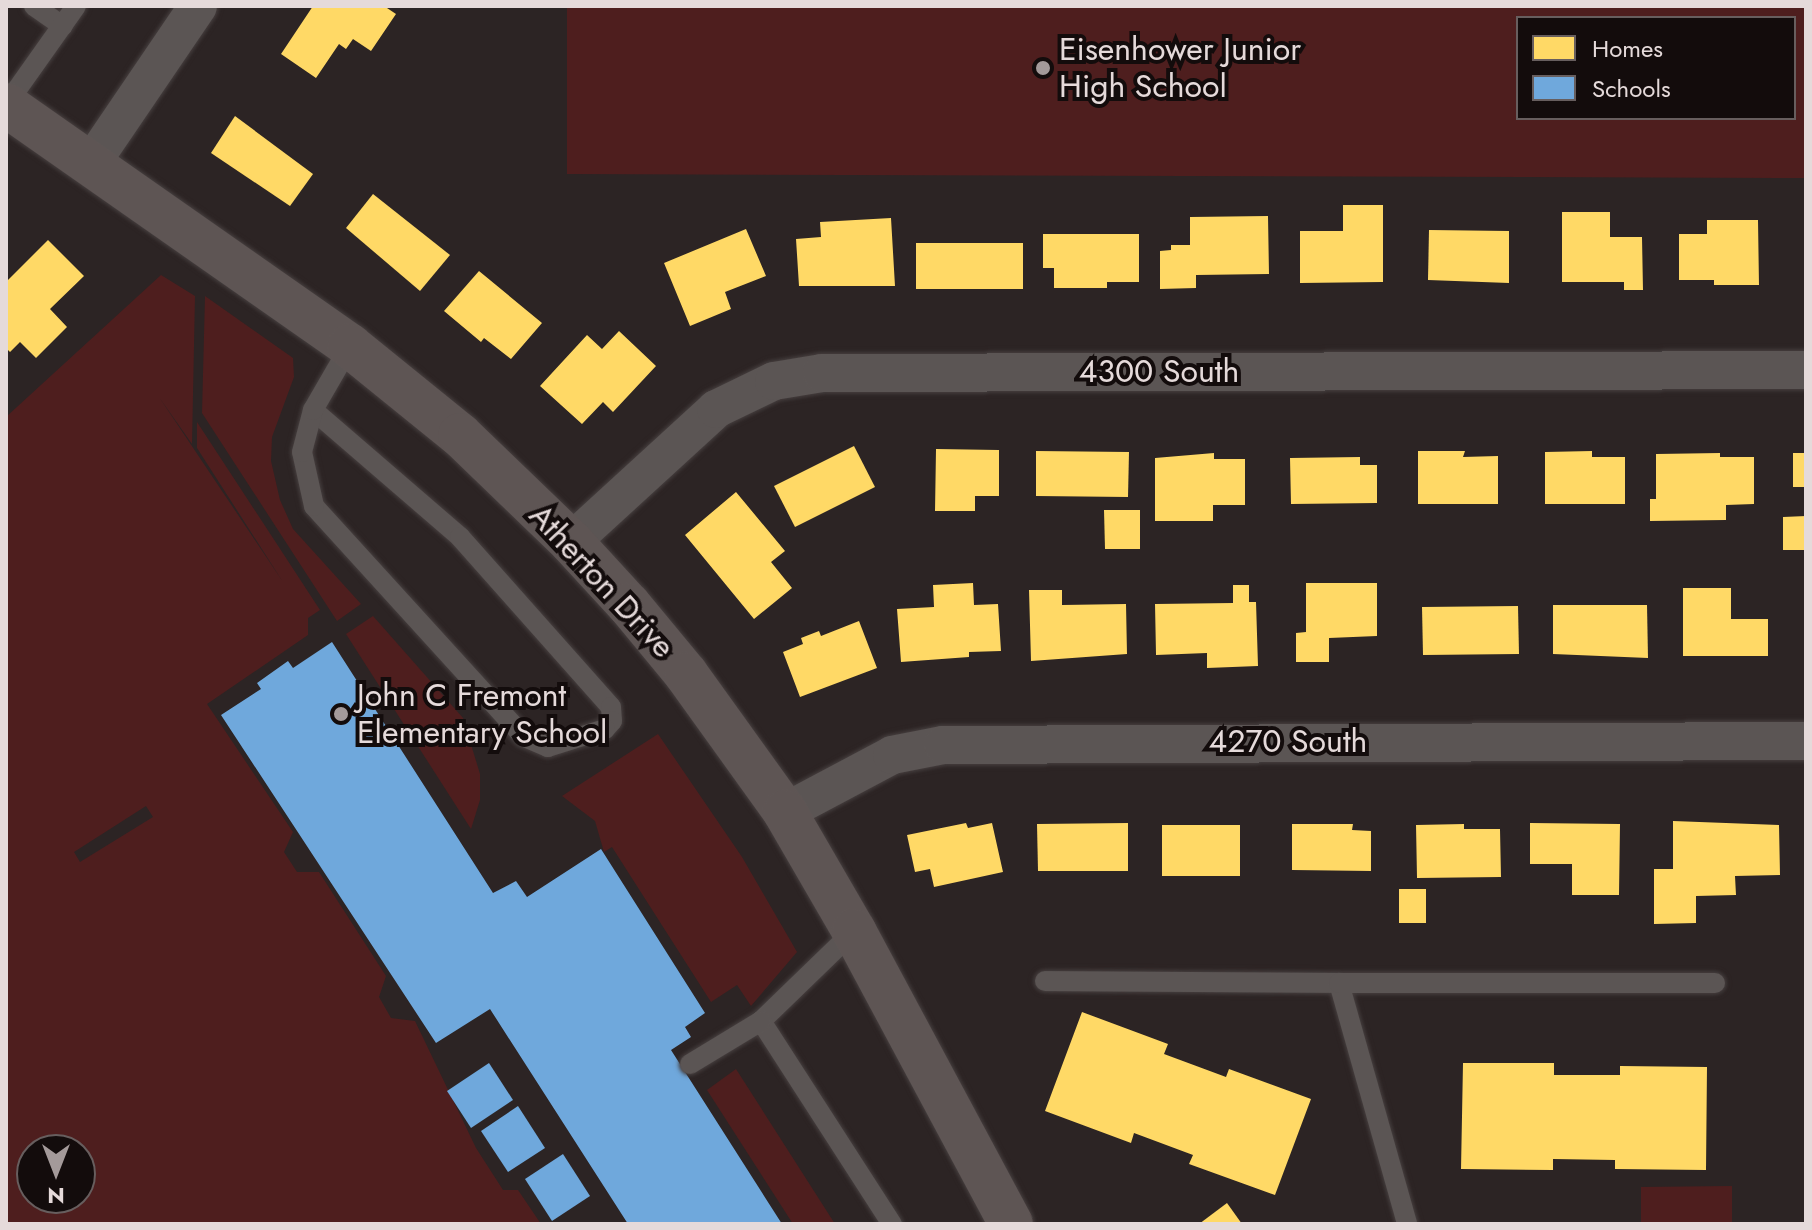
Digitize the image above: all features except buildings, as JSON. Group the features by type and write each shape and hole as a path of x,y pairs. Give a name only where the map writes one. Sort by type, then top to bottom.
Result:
{"street":[{"path":"90,165 198,6"},
{"name":"Atherton Drive","path":"6,105 350,346 460,435 571,542 686,674 785,812 854,931 1011,1224"},
{"name":"4300 South","path":"571,542 716,409 774,381 822,373 1806,370"},
{"name":"4270 South","path":"785,812 892,755 943,745 1806,741"}],"lane":[{"path":"34,6 63,26"},
{"path":"6,105 76,6"},
{"path":"313,410 460,537 611,707 612,721 605,729 548,747 535,745 488,699 314,506 302,452 313,410 350,346"},
{"path":"690,1064 761,1021 854,931"},
{"path":"1045,981 1715,983"},
{"path":"1339,983 1407,1224"},
{"path":"761,1021 892,1224"}],"shaded area":[{"name":"Eisenhower Junior High School","path":"567,6 1806,6 1806,178 567,174"},
{"path":"161,275 195,296 192,444 159,397 283,582 197,448 197,422 320,610 308,618 308,635 207,704 293,832 284,852 297,872 319,872 386,976 379,997 391,1018 415,1021 476,1148 503,1190 518,1190 541,1224 6,1224 6,417","holes":["146,806 153,817 80,862 74,852"]},
{"path":"205,296 293,358 294,377 272,437 271,461 280,500 293,529 361,604 337,621 202,413"},
{"path":"373,616 463,718 480,774 480,800 471,829 346,634"},
{"path":"658,734 742,857 797,952 751,1006 737,985 711,1002 612,847 604,852 595,821 562,796"},
{"path":"736,1069 835,1224 793,1224 707,1090"},
{"path":"1732,1186 1732,1224 1641,1224 1641,1187"}],"place":[{"name":"Eisenhower Junior High School","path":"1043,68"},
{"name":"John C Fremont Elementary School","path":"341,714"}]}
